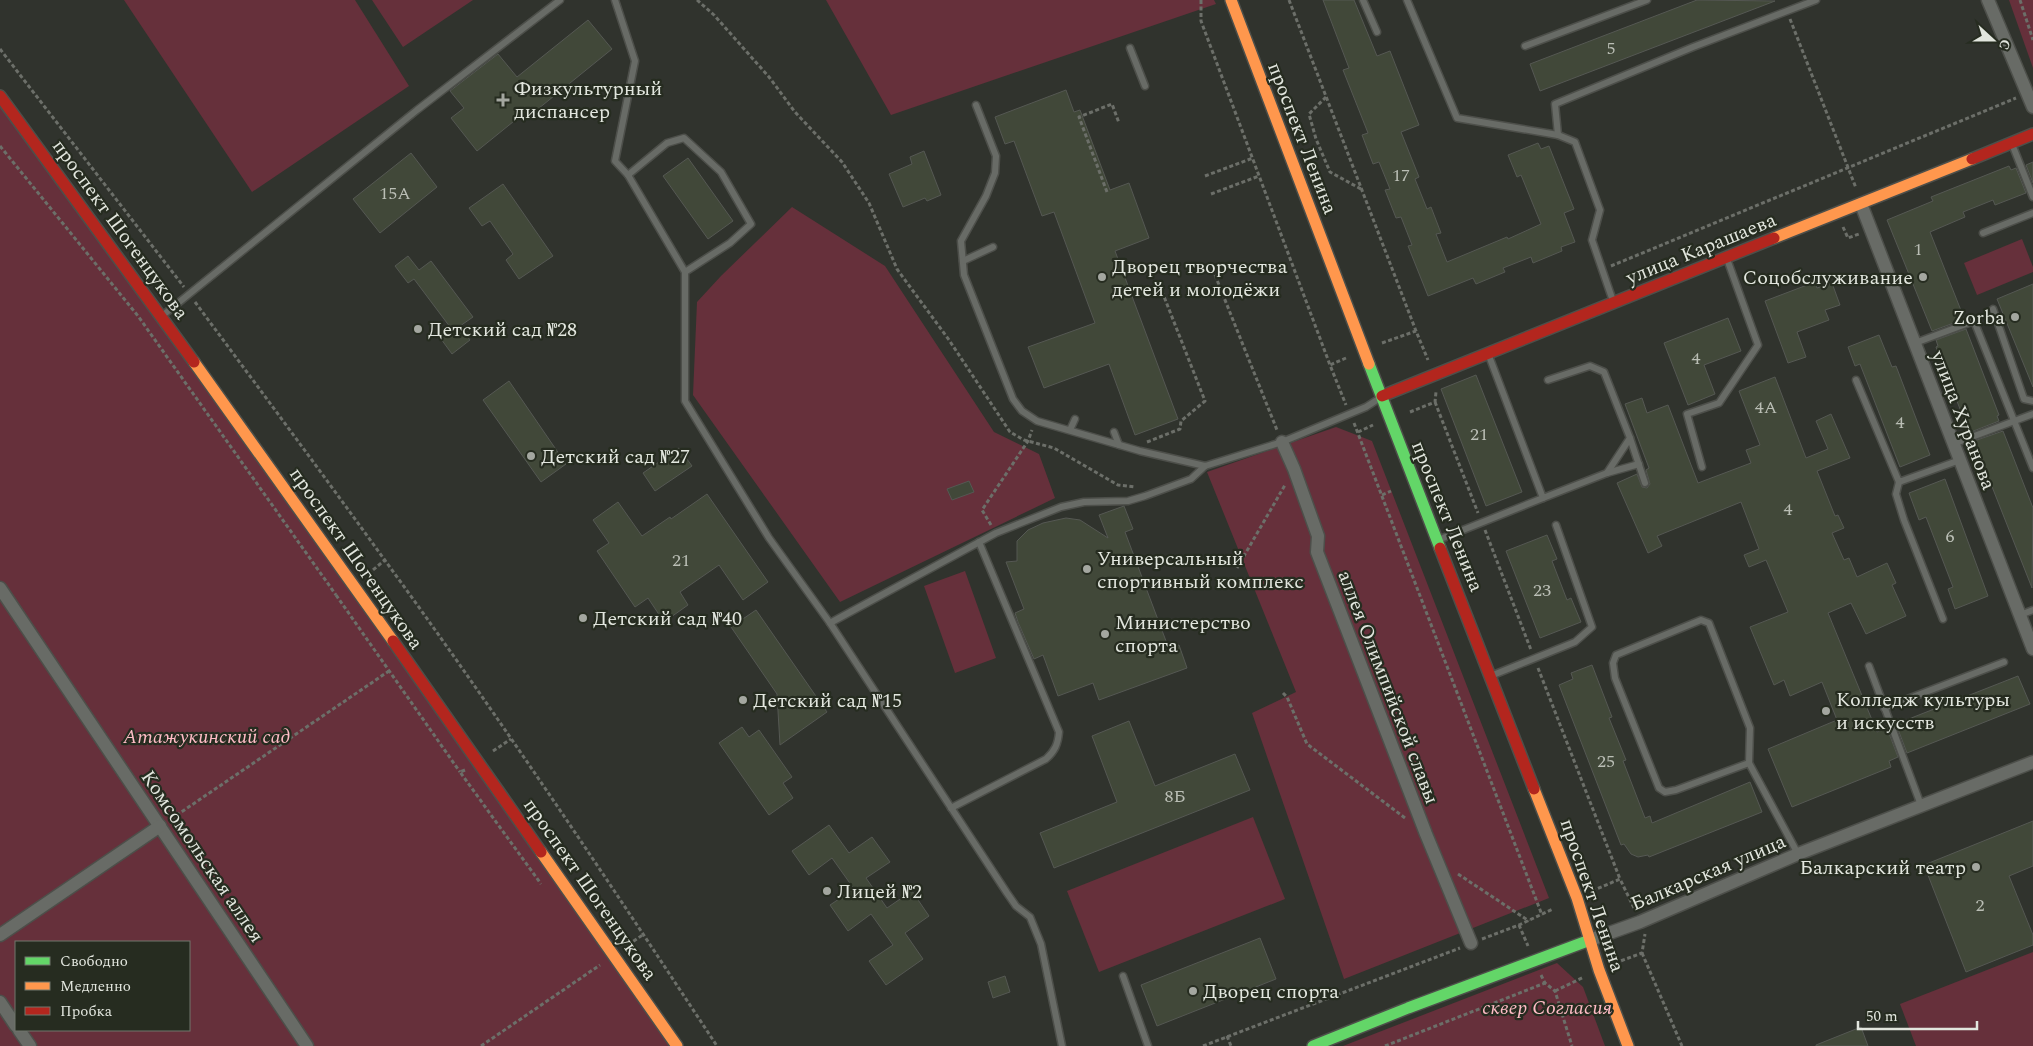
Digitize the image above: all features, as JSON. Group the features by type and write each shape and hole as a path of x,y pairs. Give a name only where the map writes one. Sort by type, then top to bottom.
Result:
{"street":[{"name":"проспект Ленина","path":"1231,0 1437,540 1492,675 1578,898 1599,970 1628,1046"},
{"path":"1988,0 2033,107"},
{"name":"проспект Шогенцукова","path":"0,96 362,597 677,1046"},
{"name":"улица Карашаева","path":"1382,396 1726,258 1860,200 2033,134"},
{"name":"улица Хуранова","path":"1860,200 2033,649"},
{"name":"аллея Олимпийской славы","path":"1282,442 1294,469 1318,536 1317,552 1436,860 1471,944"},
{"name":"Комсомольская аллея","path":"0,588 307,1046"},
{"name":"Балкарская улица","path":"1313,1046 1408,1008 1640,922 1798,854 2033,762"},
{"path":"0,935 160,826"},
{"path":"0,1002 15,1024"},
{"path":"20,1031 30,1046"}],"lane":[{"path":"161,317 417,110 560,0"},
{"path":"615,0 635,61 616,161 628,175 685,272 686,401 769,538 830,623 1007,894 1016,906 1030,917 1041,944 1062,1046"},
{"path":"1363,0 1377,32"},
{"path":"1407,0 1457,118 1558,135 1575,142 1600,210 1592,240 1614,303"},
{"path":"1525,46 1647,0"},
{"path":"1558,135 1555,104 1786,10 1816,0"},
{"path":"1130,48 1145,86"},
{"path":"976,105 996,156 995,173 986,196 961,242 964,275 1013,400 1022,411 1037,421 1119,445 1205,466"},
{"path":"628,175 667,143 684,138 725,179 751,224 730,243 685,272"},
{"path":"2012,143 2033,197"},
{"path":"1983,233 2033,213"},
{"path":"963,260 993,247"},
{"path":"1702,467 1687,414 1719,403 1758,345 1726,258"},
{"path":"1993,309 2024,399 2033,401"},
{"path":"1915,344 1974,321 2033,468"},
{"path":"1487,353 1542,498"},
{"path":"1548,380 1590,366 1604,372 1646,483"},
{"path":"1856,380 1899,482 1896,494 1904,520 1944,619"},
{"path":"830,623 996,533 1061,507 1084,502 1128,501 1145,496 1191,479 1205,466 1282,442 1366,407 1382,396"},
{"path":"1954,444 2033,414"},
{"path":"1070,430 1075,419"},
{"path":"1114,432 1119,445"},
{"path":"1607,473 1630,438"},
{"path":"1899,482 1960,460"},
{"path":"1437,540 1481,521 1607,473 1639,464"},
{"path":"1492,675 1575,642 1592,626 1556,525"},
{"path":"951,808 1046,758 1055,750 1059,732 979,542"},
{"path":"2020,615 2033,610"},
{"path":"1749,763 1676,790 1665,792 1659,788 1615,678 1613,663 1616,655 1701,620 1709,623 1750,728 1749,763 1798,854"},
{"path":"1884,708 2004,662"},
{"path":"1869,666 1921,805"},
{"path":"1124,976 1148,1046"}],"path":[{"path":"697,0 769,77 795,112 842,162 869,203 897,269 949,340 1010,432 1028,441 1054,448 1118,485 1136,487 1145,496"},
{"path":"1201,0 1201,21 1347,406"},
{"path":"1289,0 1430,365"},
{"path":"2020,0 2033,40"},
{"path":"1786,10 1860,200"},
{"path":"0,49 189,294 385,560 511,739 644,934 717,1046"},
{"path":"1602,269 2027,93"},
{"path":"1326,97 1309,114 1316,139 1330,172 1361,189"},
{"path":"1107,192 1079,117 1118,102"},
{"path":"1112,104 1119,123"},
{"path":"0,146 138,316 460,772"},
{"path":"1205,176 1252,158"},
{"path":"1211,194 1259,176"},
{"path":"1841,221 1848,238 1859,233"},
{"path":"1215,275 1282,442"},
{"path":"1145,443 1180,429 1181,421 1205,401 1163,294"},
{"path":"1382,344 1416,330"},
{"path":"1330,365 1346,358"},
{"path":"1437,383 1435,402 1620,879 1635,910"},
{"path":"1410,412 1435,402"},
{"path":"1353,420 1542,914"},
{"path":"996,533 982,510 1028,441 1037,421"},
{"path":"1358,432 1373,425"},
{"path":"1237,568 1294,469"},
{"path":"1382,495 1391,491"},
{"path":"368,574 385,560"},
{"path":"336,595 344,591"},
{"path":"160,826 388,671"},
{"path":"1283,693 1287,697 1307,744 1426,834"},
{"path":"493,751 511,739"},
{"path":"1436,860 1529,921"},
{"path":"1592,891 1620,879"},
{"path":"1203,1046 1471,944 1529,921 1553,909"},
{"path":"1519,925 1528,947"},
{"path":"628,945 644,934"},
{"path":"1646,934 1642,953 1682,1046"},
{"path":"1615,963 1642,953"},
{"path":"481,1046 605,962"},
{"path":"1410,967 1412,972"},
{"path":"1540,974 1545,984 1554,991 1572,1046"},
{"path":"1554,991 1587,976"},
{"path":"1385,1046 1545,984"},
{"path":"1228,1036 1231,1046"}],"green space":[{"path":"124,0 355,0 409,86 252,192"},
{"path":"372,0 473,0 403,47"},
{"path":"826,0 1214,0 1216,4 891,115"},
{"path":"2009,0 2033,0 2033,68"},
{"name":"Атажукинский сад","path":"0,96 677,1046 0,1046"},
{"path":"792,207 885,266 994,432 1039,454 1055,498 840,602 693,395 697,302"},
{"path":"2022,239 2033,267 2033,272 1977,295 1964,263"},
{"path":"1336,427 1372,441 1549,898 1344,979 1252,713 1296,692 1207,472"},
{"path":"965,571 996,658 955,673 924,586"},
{"path":"1253,817 1285,899 1099,972 1067,891"},
{"path":"2033,952 2033,1046 1916,1046 1900,1004"},
{"name":"сквер Согласия","path":"1557,963 1583,987 1605,1046 1343,1046"}],"building":[{"path":"1323,0 1354,0 1377,56 1390,51 1419,125 1401,132 1419,177 1415,179 1427,209 1431,207 1441,233 1436,234 1447,262 1507,237 1508,239 1541,224 1521,175 1517,177 1508,155 1538,143 1541,149 1549,146 1574,209 1564,213 1575,242 1561,247 1562,251 1533,263 1531,257 1503,268 1505,272 1476,284 1473,278 1428,296 1408,246 1412,245 1401,217 1396,218 1385,190 1390,189 1379,162 1373,164 1362,135 1368,133 1343,70 1349,68"},
{"path":"1697,0 1775,1 1540,91 1530,64"},
{"path":"588,20 612,49 533,113 529,109 477,151 451,118 464,108 450,91 498,54 517,77"},
{"name":"Дворец творчества детей и молодёжи","path":"1066,90 1074,112 1080,110 1110,190 1129,183 1149,238 1115,251 1178,419 1135,435 1109,364 1044,388 1028,347 1095,323 1054,212 1042,216 1014,141 1005,144 995,117"},
{"path":"924,151 941,195 927,201 925,198 903,207 889,174 912,164 910,157"},
{"path":"411,153 437,187 380,233 353,199"},
{"path":"688,158 733,221 708,239 663,176"},
{"path":"2033,162 2033,183 2026,165"},
{"path":"2009,166 2011,170 2016,168 2026,193 1995,205 1993,200 1963,212 1965,217 1930,232 1962,313 1960,314 1962,320 1932,331 1887,220 1933,201 1931,197"},
{"path":"503,184 553,256 519,279 506,260 513,254 490,221 482,226 469,208"},
{"path":"408,256 419,270 431,261 473,317 460,326 470,340 452,354 441,339 453,331 414,279 408,283 395,266"},
{"path":"1815,282 1817,288 1832,283 1840,305 1825,310 1829,320 1797,332 1806,357 1788,363 1765,301"},
{"path":"2033,284 2033,387 1997,299"},
{"path":"1728,318 1741,351 1704,365 1715,394 1688,405 1664,343"},
{"path":"1966,329 1999,415 1997,416 1999,421 1971,432 1969,427 1967,427 1936,347 1938,346 1936,340"},
{"path":"1879,335 1892,367 1896,366 1930,455 1900,467 1860,364 1855,366 1848,347"},
{"path":"1476,375 1522,492 1486,506 1441,389"},
{"path":"1775,377 1806,458 1828,449 1816,421 1831,414 1850,458 1817,471 1835,516 1838,515 1844,528 1832,533 1844,560 1849,558 1857,577 1887,563 1896,583 1892,585 1906,616 1866,634 1851,603 1828,613 1877,732 1887,728 1898,757 1889,761 1891,767 1792,807 1768,749 1837,720 1822,682 1790,696 1784,680 1774,685 1750,627 1788,612 1766,560 1749,567 1744,555 1759,549 1741,502 1657,536 1662,546 1648,553 1617,483 1637,474 1642,487 1647,488 1650,484 1646,470 1649,468 1625,404 1642,398 1647,413 1668,405 1698,483 1751,463 1746,450 1760,445 1739,391"},
{"path":"509,381 566,464 541,482 483,400"},
{"path":"2003,431 2033,508 2032,588 1974,441"},
{"path":"679,448 692,466 655,491 643,473"},
{"path":"1945,479 1988,596 1955,609 1948,589 1953,587 1926,517 1919,520 1909,493"},
{"path":"969,481 974,492 952,500 947,489"},
{"path":"707,494 768,582 743,600 719,565 680,592 688,605 664,622 648,598 635,607 597,551 609,543 593,520 618,502 642,536"},
{"path":"1124,506 1133,529 1125,532 1169,649 1179,645 1187,668 1099,700 1093,683 1058,696 1043,655 1034,659 1018,622 1015,613 1024,609 1006,562 1017,561 1017,541 1028,530 1043,523 1066,518 1080,520 1108,538 1099,515"},
{"path":"1547,535 1557,559 1552,561 1567,600 1571,598 1581,622 1540,638 1506,551"},
{"path":"756,610 827,712 780,745 777,694 731,627"},
{"path":"1592,665 1612,717 1609,718 1626,760 1623,761 1645,818 1650,816 1652,823 1750,782 1762,812 1649,857 1648,855 1638,857 1631,854 1624,844 1621,845 1559,685 1573,679 1571,673"},
{"path":"2018,676 2030,704 1907,753 1896,724"},
{"path":"1129,721 1155,786 1235,754 1250,790 1054,868 1040,833 1117,802 1092,736"},
{"path":"742,727 749,737 759,730 792,777 783,783 793,798 769,815 719,743"},
{"path":"2033,821 2033,866 2009,876 2033,935 2033,945 1966,972 1924,865"},
{"path":"829,825 849,853 872,837 890,862 866,878 887,908 912,891 929,916 905,933 923,959 886,985 869,961 893,945 871,914 848,931 830,905 854,889 832,858 809,875 792,851"},
{"path":"1260,938 1276,979 1157,1026 1141,985"},
{"path":"1005,976 1010,992 993,998 988,982"},
{"path":"1861,1027 1868,1046 1816,1046 1816,1045"}],"traffic: fast":[{"path":"1369,364 1440,548"},
{"path":"1313,1046 1408,1008 1590,940"}],"traffic: slow":[{"path":"1231,0 1369,364"},
{"path":"1774,238 1972,159"},
{"path":"194,362 393,641"},
{"path":"1534,789 1577,898 1599,970 1628,1046"},
{"path":"541,852 677,1046"}],"traffic: jam":[{"path":"0,96 194,362"},
{"path":"1972,159 2033,134"},
{"path":"1382,396 1774,238"},
{"path":"1440,548 1534,789"},
{"path":"393,641 541,852"}],"place":[{"name":"Физкультурный диспансер","path":"503,100"},
{"name":"Дворец творчества детей и молодёжи","path":"1102,277"},
{"name":"Соцобслуживание","path":"1923,277"},
{"name":"Zorba","path":"2015,317"},
{"name":"Детский сад №28","path":"418,329"},
{"name":"Детский сад №27","path":"531,456"},
{"name":"Универсальный спортивный комплекс","path":"1087,569"},
{"name":"Детский сад №40","path":"583,618"},
{"name":"Министерство спорта","path":"1105,634"},
{"name":"Детский сад №15","path":"743,700"},
{"name":"Колледж культуры и искусств","path":"1826,711"},
{"name":"Балкарский театр","path":"1976,867"},
{"name":"Лицей №2","path":"827,891"},
{"name":"Дворец спорта","path":"1193,991"}]}
